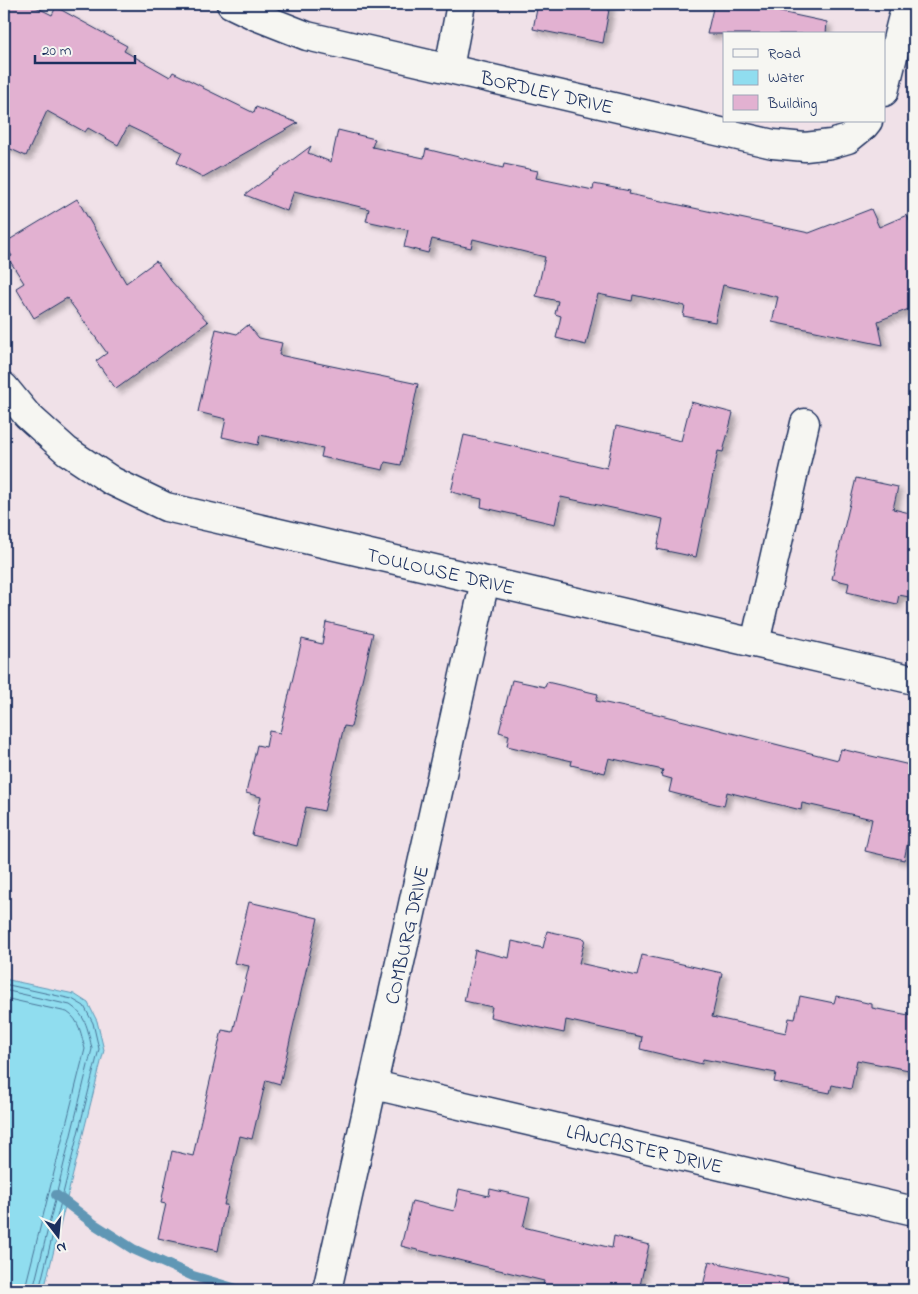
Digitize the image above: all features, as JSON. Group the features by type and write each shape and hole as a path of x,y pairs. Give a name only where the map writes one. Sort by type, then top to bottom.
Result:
{"street":[{"name":"BORDLEY DRIVE","path":"231,4 307,36 774,144 805,147 831,144 848,139 866,124"},
{"path":"449,68 462,4"},
{"path":"886,84 906,4"},
{"name":"TOULOUSE DRIVE","path":"4,387 26,415 66,451 112,481 166,507 914,680"},
{"path":"755,644 805,423"},
{"name":"COMBURG DRIVE","path":"327,1290 485,581"},
{"name":"LANCASTER DRIVE","path":"374,1085 914,1211"}],"water":[{"path":"4,979 74,994 88,1003 97,1021 104,1050 44,1290 4,1290"}],"building":[{"path":"4,4 30,4 52,15 56,7 127,46 124,51 170,77 173,72 254,113 256,107 298,123 203,177 177,163 182,152 128,126 118,145 88,128 85,132 47,111 26,156 4,146"},
{"path":"538,4 610,4 603,43 533,29"},
{"path":"714,4 743,4 827,22 826,32 723,32 723,34 707,34"},
{"path":"338,130 375,139 372,147 424,158 426,149 503,168 504,164 538,171 536,178 593,190 594,184 630,191 629,194 809,233 871,209 879,227 907,215 914,233 914,307 878,321 883,345 772,322 778,297 723,285 715,322 683,316 685,306 633,295 632,301 598,294 586,345 556,338 561,316 555,314 558,301 536,296 545,257 473,239 471,248 432,239 428,253 404,247 408,230 366,221 369,209 294,191 287,211 245,195 311,146 308,153 331,162"},
{"path":"77,199 126,283 156,261 171,281 208,322 116,389 96,361 107,353 67,298 34,318 16,288 24,283 8,258 12,256 4,243"},
{"path":"248,325 259,338 282,343 279,355 418,384 401,465 385,462 383,470 321,457 323,448 260,435 258,445 222,437 226,419 198,412 216,329 237,334"},
{"path":"691,402 733,413 723,452 718,451 696,557 657,549 663,519 561,497 555,524 481,507 482,499 451,492 464,435 607,468 616,426 681,441"},
{"path":"856,478 898,487 893,509 914,514 914,598 899,595 897,604 847,592 849,583 832,579"},
{"path":"326,622 373,633 351,727 344,726 324,811 306,807 297,846 252,835 261,797 246,793 257,745 266,747 269,731 280,733 302,639 322,644"},
{"path":"512,680 545,687 547,682 598,694 596,701 653,713 838,760 841,749 914,766 914,843 908,841 904,860 865,851 872,819 802,803 801,810 727,792 724,806 669,792 672,779 661,776 663,770 609,758 605,773 571,765 572,761 507,746 509,735 499,732"},
{"path":"249,902 318,918 280,1084 266,1080 252,1139 240,1136 224,1205 227,1205 218,1251 158,1238 166,1204 161,1203 172,1151 193,1156 222,1030 233,1032 249,966 234,963"},
{"path":"547,931 585,939 579,963 637,976 642,955 722,973 712,1017 786,1033 789,1018 795,1019 800,996 834,1003 836,996 872,1004 872,1008 914,1016 914,1071 857,1060 851,1089 832,1085 830,1093 774,1082 776,1073 703,1059 702,1064 640,1049 642,1037 566,1020 564,1033 490,1017 492,1007 464,1001 475,950 509,958 512,941 543,948"},
{"path":"459,1189 489,1196 490,1189 530,1198 523,1227 612,1248 614,1236 649,1245 639,1290 542,1290 544,1281 401,1246 412,1201 454,1211"},
{"path":"709,1261 788,1279 786,1290 702,1290"}],"waterway":[{"path":"56,1195 94,1224 133,1249 193,1276 240,1290"}]}
